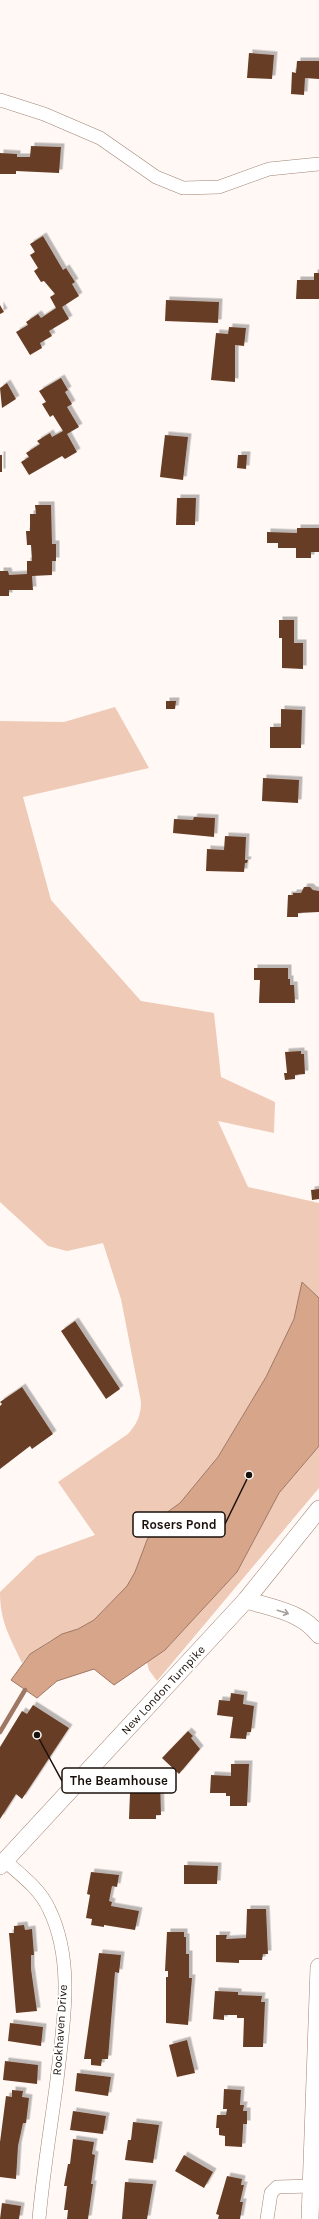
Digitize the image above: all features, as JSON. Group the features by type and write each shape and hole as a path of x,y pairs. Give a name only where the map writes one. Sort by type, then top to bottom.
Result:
{"street":[{"path":"0,100 44,114 100,138 156,177 183,188 219,187 269,169 319,164"},
{"name":"New London Turnpike","path":"2,1863 246,1600 319,1509"},
{"path":"246,1600 299,1617 308,1623 319,1635"},
{"name":"Rockhaven Drive","path":"2,1863 33,1886 49,1908 57,1930 64,1964 63,2025 39,2219"},
{"path":"310,2219 319,1967"},
{"path":"267,2219 271,2193 277,2187 311,2186"}],"shaded area":[{"path":"115,707 149,768 23,797 51,900 141,1001 214,1013 221,1077 275,1102 274,1133 218,1121 248,1187 319,1203 319,1298 302,1283 294,1319 266,1377 218,1457 180,1503 162,1516 147,1540 135,1572 127,1586 94,1620 78,1629 51,1640 30,1654 22,1663 4,1621 0,1603 0,1592 37,1556 95,1535 58,1482 128,1434 138,1419 141,1402 121,1299 103,1243 67,1251 48,1246 0,1202 0,721 64,722"},
{"path":"302,1282 319,1298 319,1446 279,1493 237,1572 165,1650 114,1685 94,1669 57,1681 37,1698 11,1680 30,1654 62,1634 78,1629 94,1620 127,1586 135,1572 147,1540 162,1516 180,1503 218,1457 266,1377 294,1319"},
{"path":"319,1446 319,1488 157,1681 149,1670 147,1662 165,1650 237,1572 279,1493"}],"building":[{"path":"249,53 274,55 272,79 247,78"},
{"path":"297,61 319,61 319,79 305,78 304,95 291,94 292,72 296,73"},
{"path":"31,146 61,147 59,173 16,171 16,174 0,174 0,153 17,154 17,157 30,157"},
{"path":"43,236 63,270 66,268 75,282 72,284 79,296 62,307 69,319 49,331 52,336 40,343 42,348 30,355 16,332 28,325 26,322 38,314 41,318 56,308 50,297 55,294 44,281 41,282 34,271 38,268 30,255 35,252 30,244"},
{"path":"314,273 319,273 319,299 296,299 297,280 314,280"},
{"path":"166,300 219,302 218,323 165,321"},
{"path":"0,305 4,312 0,314"},
{"path":"229,327 246,328 244,346 235,345 235,382 211,380 216,333 228,334"},
{"path":"61,378 68,390 65,392 72,404 67,407 79,427 67,434 77,452 65,459 62,456 29,475 21,462 29,457 26,453 40,444 37,441 50,433 52,437 63,431 53,415 50,417 42,404 46,402 39,391"},
{"path":"7,383 16,399 2,408 0,388"},
{"path":"165,435 188,437 183,480 160,477"},
{"path":"0,455 2,455 2,472 0,472"},
{"path":"238,455 247,455 246,469 237,468"},
{"path":"177,498 196,498 195,525 176,525"},
{"path":"35,505 51,505 52,544 56,544 56,561 52,561 52,575 32,576 33,590 9,590 9,596 0,596 0,571 8,571 9,575 27,574 27,561 32,561 31,545 27,545 26,531 30,531 30,514 36,514"},
{"path":"297,528 319,528 319,552 311,552 311,558 296,558 296,548 278,548 278,543 267,543 267,532 297,533"},
{"path":"279,620 294,620 294,643 303,643 303,669 282,668 282,638 279,638"},
{"path":"166,701 176,701 175,709 166,709"},
{"path":"281,709 302,710 301,748 270,748 270,727 281,727"},
{"path":"263,778 299,780 298,803 262,801"},
{"path":"194,817 215,818 214,837 173,833 174,819 193,820"},
{"path":"225,836 246,837 245,860 248,860 247,863 245,863 244,872 206,871 207,849 224,850"},
{"path":"304,887 310,887 313,890 319,891 319,912 298,913 298,917 287,917 288,895 293,895 293,893 301,893"},
{"path":"254,968 288,968 288,979 290,979 290,985 294,985 295,1003 259,1003 260,980 254,980"},
{"path":"301,1051 301,1054 304,1054 305,1074 295,1075 295,1079 285,1080 284,1073 287,1073 285,1052"},
{"path":"319,1189 319,1199 312,1200 311,1190"},
{"path":"75,1321 120,1389 106,1399 61,1331"},
{"path":"22,1387 53,1434 32,1449 30,1446 0,1469 0,1406 2,1404 0,1402"},
{"path":"231,1693 244,1695 243,1704 254,1706 251,1732 247,1732 246,1739 230,1738 233,1717 217,1715 219,1700 230,1701"},
{"path":"33,1705 69,1728 22,1799 16,1794 0,1819 0,1747 22,1711 27,1714"},
{"path":"188,1731 193,1736 191,1738 200,1749 179,1774 162,1758"},
{"path":"231,1764 249,1764 247,1806 230,1806 230,1796 226,1796 226,1793 210,1793 211,1775 231,1776"},
{"path":"142,1779 160,1780 161,1815 156,1815 156,1819 129,1819 130,1793 141,1793"},
{"path":"184,1865 218,1866 217,1884 184,1884"},
{"path":"91,1872 119,1875 117,1887 112,1886 109,1901 112,1902 111,1906 139,1911 135,1930 104,1925 104,1927 91,1925 92,1919 86,1918 90,1895 87,1894"},
{"path":"247,1909 266,1909 268,1954 263,1954 262,1960 239,1960 239,1963 216,1962 216,1935 227,1935 226,1939 246,1938"},
{"path":"24,1925 25,1930 32,1929 34,1955 31,1955 31,1969 37,2011 16,2013 9,1933 14,1933 14,1926"},
{"path":"167,1932 184,1932 184,1937 186,1937 186,1954 189,1954 189,1978 192,1978 188,2025 166,2023 166,1977 168,1977 168,1971 165,1971"},
{"path":"99,1953 121,1955 119,1973 115,1972 108,2059 102,2059 101,2066 91,2065 91,2059 84,2059"},
{"path":"215,1991 238,1992 238,1995 262,1996 261,2002 265,2002 263,2047 243,2047 244,2018 237,2018 237,2015 224,2015 224,2020 213,2019"},
{"path":"10,2023 43,2027 41,2046 8,2041"},
{"path":"187,2040 195,2073 177,2077 169,2045"},
{"path":"5,2061 38,2065 37,2084 3,2080"},
{"path":"77,2073 111,2077 108,2096 75,2091"},
{"path":"224,2089 241,2090 240,2105 244,2105 243,2111 247,2111 247,2124 243,2124 242,2147 225,2146 225,2136 219,2135 219,2128 216,2128 217,2115 226,2115 227,2109 223,2109"},
{"path":"12,2090 23,2091 22,2097 29,2098 26,2123 23,2123 18,2146 16,2179 0,2177 0,2142 6,2096 12,2097"},
{"path":"73,2111 106,2116 103,2134 70,2130"},
{"path":"133,2122 159,2125 153,2163 125,2160 128,2140 131,2140"},
{"path":"73,2139 94,2142 92,2154 95,2155 91,2184 93,2184 88,2219 67,2219 68,2210 64,2210 67,2186 64,2186 68,2164 70,2164"},
{"path":"184,2155 213,2172 204,2188 175,2171"},
{"path":"227,2176 242,2179 241,2185 244,2185 240,2202 243,2202 240,2219 218,2219 219,2215 216,2214"},
{"path":"125,2182 153,2184 147,2219 122,2219"},
{"path":"2,2203 21,2206 19,2219 0,2219"}],"waterway":[{"path":"0,1732 25,1690"}],"place":[{"name":"Rosers Pond","path":"249,1475"},
{"name":"The Beamhouse","path":"37,1735"}]}
